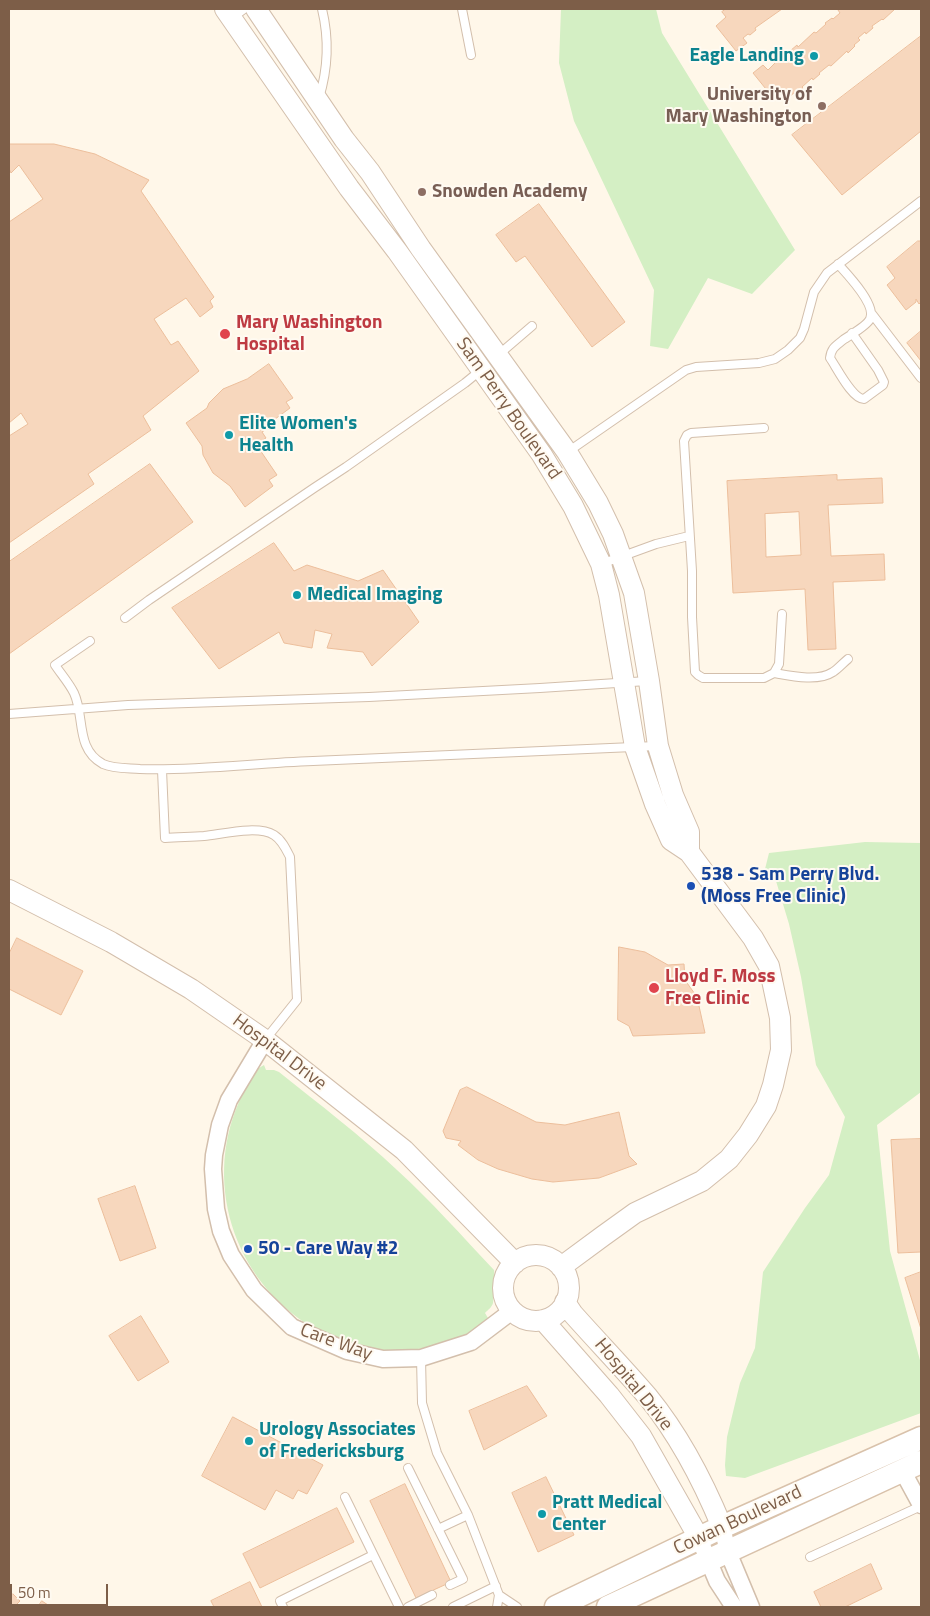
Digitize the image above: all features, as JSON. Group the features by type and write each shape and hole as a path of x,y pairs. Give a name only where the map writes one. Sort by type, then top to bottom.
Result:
{"main road":[{"name":"Cowan Boulevard","path":"556,1607 722,1527 921,1438"},
{"name":"Cowan Boulevard","path":"608,1607 912,1466"}],"street":[{"name":"Sam Perry Boulevard","path":"256,9 422,249 573,506 601,564 625,682 635,748 655,804 671,840 689,852 753,938 769,966 779,1008 780,1050 773,1085 762,1114 744,1141 729,1159 695,1185 635,1213 561,1268"},
{"name":"Sam Perry Boulevard","path":"233,12 349,188 490,363 567,452 602,511 613,534 634,593 658,746 673,795 689,832 689,852"},
{"name":"Hospital Drive","path":"9,890 110,942 191,989 265,1040 404,1150 515,1263"},
{"name":"Care Way","path":"265,1040 229,1100 216,1141 214,1169 216,1209 221,1231 231,1255 254,1290 292,1327 347,1351 383,1359 421,1358 471,1342 512,1311"},
{"path":"544,1256 554,1261 561,1268 567,1277 568,1297 563,1307 556,1314 543,1320 528,1320 519,1317 512,1311 506,1302 503,1292 504,1281 508,1271 515,1263 524,1258 544,1256"},
{"name":"Hospital Drive","path":"565,1302 648,1397 662,1416 712,1502 722,1527"},
{"name":"Hospital Drive","path":"543,1320 609,1395 641,1436 699,1538"},
{"path":"912,1466 921,1506"},
{"path":"722,1527 718,1556 718,1581 734,1607"},
{"path":"699,1538 718,1556 751,1607"},
{"path":"756,1607 761,1607"}],"lane":[{"path":"318,100 325,79 327,55 322,9"},
{"path":"462,9 472,55"},
{"path":"567,452 686,370 696,367 759,363 775,359 788,350 800,338 814,292 827,274 921,201"},
{"path":"838,264 870,305 872,314 921,378"},
{"path":"852,333 878,370 884,382 864,399 854,395 830,358 833,347 852,333 869,321 872,314"},
{"path":"125,618 181,578 373,449 465,383 532,326"},
{"path":"764,428 692,433 687,435 684,441 696,672 698,676 703,678 764,678 774,673 779,664 782,614"},
{"path":"601,564 656,544 689,536"},
{"path":"90,641 54,665 74,694 79,709 82,734 88,750 94,758 114,768 162,770 312,761 658,746"},
{"path":"774,673 793,677 815,677 832,673 848,659"},
{"path":"9,714 128,705 360,697 649,681"},
{"path":"162,770 165,838 262,830 280,839 290,857 297,1000 265,1040"},
{"path":"421,1358 422,1403 437,1453 468,1515 496,1586 499,1595 497,1607"},
{"path":"408,1468 463,1579 450,1585"},
{"path":"345,1497 399,1607"},
{"path":"810,1557 921,1506"},
{"path":"438,1529 468,1515"},
{"path":"283,1607 280,1601 373,1554"},
{"path":"453,1607 496,1586"},
{"path":"408,1607 432,1595"},
{"path":"499,1595 517,1607"}],"green space":[{"path":"561,9 656,9 662,33 795,250 752,294 708,278 668,349 650,346 654,290 574,121 559,63"},
{"path":"865,842 921,843 921,1092 877,1125 890,1251 921,1364 921,1413 745,1478 726,1476 727,1437 740,1383 755,1348 763,1272 829,1175 845,1117 816,1065 801,977 789,924 776,881 765,869 769,853"},
{"path":"264,1065 266,1070 279,1072 383,1157 434,1206 494,1270 493,1303 485,1313 488,1318 467,1334 442,1344 397,1351 377,1350 348,1343 321,1332 292,1313 268,1290 249,1263 235,1233 226,1201 224,1168 228,1135 239,1102 252,1076"}],"building":[{"name":"Eagle Landing","path":"726,9 782,9 755,28 756,30 750,35 748,34 743,38 747,43 736,51 716,26 726,17 722,12"},
{"name":"Eagle Landing","path":"895,9 883,20 872,26 873,28 866,34 865,32 858,38 860,40 848,53 847,51 813,80 812,78 796,94 795,92 789,97 784,91 774,99 753,73 763,65 768,70 779,59 781,60 791,53 790,51 797,45 798,47 825,23 833,19 840,13 838,10"},
{"path":"921,36 921,131 842,195 792,135"},
{"name":"Mary Washington Hospital","path":"9,144 54,144 95,154 149,180 141,191 214,297 210,301 213,307 200,317 186,298 154,319 171,345 178,341 199,371 143,416 151,430 88,474 94,484 9,543 9,436 28,424 21,413 9,423 9,222 43,199 19,165 11,173 9,169"},
{"path":"539,204 625,322 592,347 525,256 516,262 496,235"},
{"path":"918,241 921,241 921,302 919,304 916,299 916,302 906,310 887,285 895,278 887,267"},
{"path":"921,331 921,361 907,343"},
{"name":"Elite Women's Health","path":"269,364 293,398 286,402 290,408 263,428 265,430 262,432 266,438 261,441 265,447 260,450 277,475 269,480 273,486 245,507 230,486 213,473 203,455 202,446 186,423 207,408 209,403 223,389 247,379"},
{"path":"150,464 193,522 9,654 9,562"},
{"path":"837,475 837,480 882,478 883,503 828,505 831,556 884,554 885,580 833,582 836,649 808,650 805,589 733,593 727,481","holes":["799,512 801,555 766,557 765,514"]},
{"name":"Medical Imaging","path":"274,543 294,571 307,565 358,581 383,570 419,622 372,666 363,652 327,648 332,634 315,630 312,648 284,643 279,632 219,669 172,608"},
{"path":"17,938 83,971 61,1015 9,989 9,954"},
{"name":"Lloyd F. Moss Free Clinic","path":"619,947 645,952 668,965 684,964 685,980 697,997 705,1033 633,1036 629,1026 618,1020"},
{"path":"467,1087 536,1122 565,1125 619,1112 629,1156 637,1164 599,1178 553,1182 532,1179 498,1169 478,1160 458,1145 461,1141 446,1138 443,1131 460,1090"},
{"path":"921,1139 921,1252 898,1253 891,1140"},
{"path":"135,1186 156,1248 120,1261 98,1199"},
{"path":"921,1272 921,1329 905,1278"},
{"path":"141,1316 169,1362 138,1381 109,1336"},
{"path":"527,1386 547,1416 484,1450 469,1411"},
{"name":"Urology Associates of Fredericksburg","path":"233,1417 323,1465 307,1494 298,1490 293,1499 276,1490 265,1510 202,1476"},
{"name":"Pratt Medical Center","path":"546,1477 574,1535 538,1552 512,1493"},
{"path":"405,1484 451,1582 416,1598 370,1501"},
{"path":"337,1508 354,1542 260,1588 243,1554"},
{"path":"871,1564 882,1589 845,1607 821,1607 814,1592"},
{"path":"250,1582 262,1607 214,1607 211,1601"},
{"path":"13,1594 20,1601 16,1607 9,1607 9,1598"},
{"path":"42,1601 51,1607 38,1607"}],"place":[{"name":"Eagle Landing","path":"814,56"},
{"name":"University of Mary Washington","path":"822,106"},
{"name":"Snowden Academy","path":"422,192"},
{"name":"Mary Washington Hospital","path":"225,334"},
{"name":"Elite Women's Health","path":"229,435"},
{"name":"Medical Imaging","path":"297,595"},
{"name":"538 - Sam Perry Blvd. (Moss Free Clinic)","path":"691,886"},
{"name":"Lloyd F. Moss Free Clinic","path":"654,988"},
{"name":"50 - Care Way #2","path":"248,1249"},
{"name":"Urology Associates of Fredericksburg","path":"249,1441"},
{"name":"Pratt Medical Center","path":"542,1514"}]}
